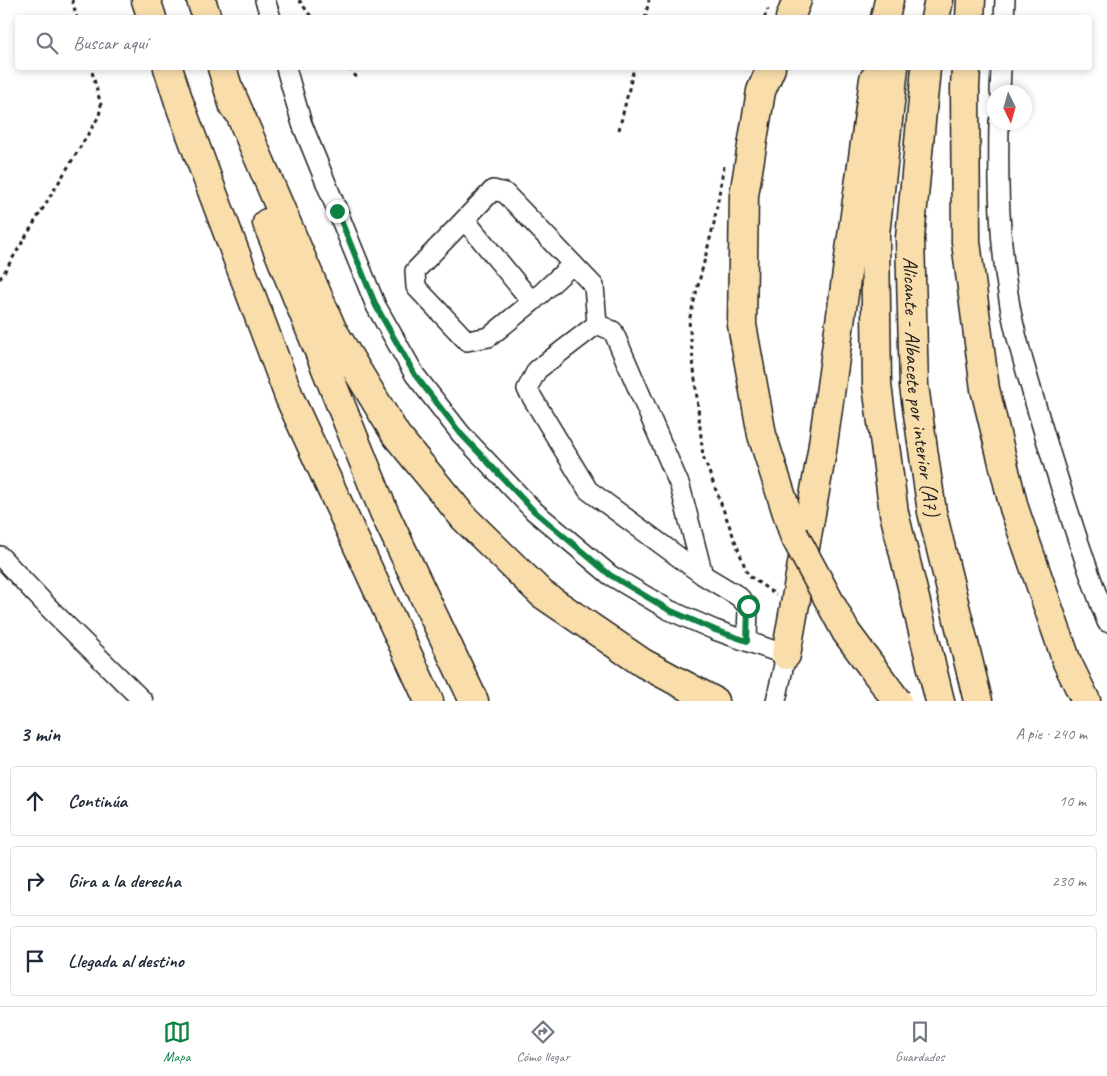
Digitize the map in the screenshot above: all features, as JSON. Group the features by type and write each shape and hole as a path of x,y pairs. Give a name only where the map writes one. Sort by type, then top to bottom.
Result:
{"highway":[{"path":"146,0 151,15"},
{"path":"201,0 205,15"},
{"path":"791,15 797,0"},
{"path":"886,15 889,0"},
{"path":"902,15 905,0"},
{"path":"936,15 939,0"},
{"path":"970,15 971,0"},
{"path":"169,70 181,108 290,399 429,701"},
{"path":"770,70 761,92 744,194 742,325 762,435 794,535 846,632 897,701"},
{"path":"786,655 822,451 876,70"},
{"name":"Alicante - Albacete por interior (A7)","path":"894,70 874,234 877,385 894,513 940,701"},
{"name":"Alicante - Albacete por interior (A7)","path":"926,70 910,238 914,386 932,512 978,701"},
{"path":"966,70 966,242 985,389 1014,508 1067,662 1086,701"},
{"path":"226,79 269,229 384,512 474,701"},
{"path":"226,79 332,329 396,435 464,518 542,594 643,663 714,701"}],"street":[{"path":"264,0 270,15"},
{"path":"1004,15 1005,0"},
{"path":"287,70 302,124 376,306 415,375 461,434 534,511 610,575 669,610 715,630 786,655 776,701"},
{"path":"1001,85 1002,70"},
{"path":"999,130 1000,219 1008,300 1019,347 1056,477 1083,560 1107,622"},
{"path":"573,264 532,302 489,337 468,341 416,287 414,271 493,190 505,193 573,264 594,286 597,324"},
{"path":"465,220 532,302"},
{"path":"597,324 537,370 527,389 588,490 703,575 738,596 748,606 747,641"},
{"path":"597,324 613,331 680,486 703,575"},
{"path":"0,556 51,610 143,701"}],"path":[{"path":"72,0 76,15"},
{"path":"299,0 310,15"},
{"path":"646,15 649,0"},
{"path":"0,280 98,116 101,105 91,70"},
{"path":"351,70 358,79"},
{"path":"619,130 634,70"},
{"path":"724,166 714,223 689,321 703,456 748,575 794,609"}],"route":[{"path":"337,211 376,306 415,375 461,434 534,511 610,575 669,610 715,630 747,641 748,606"}]}
